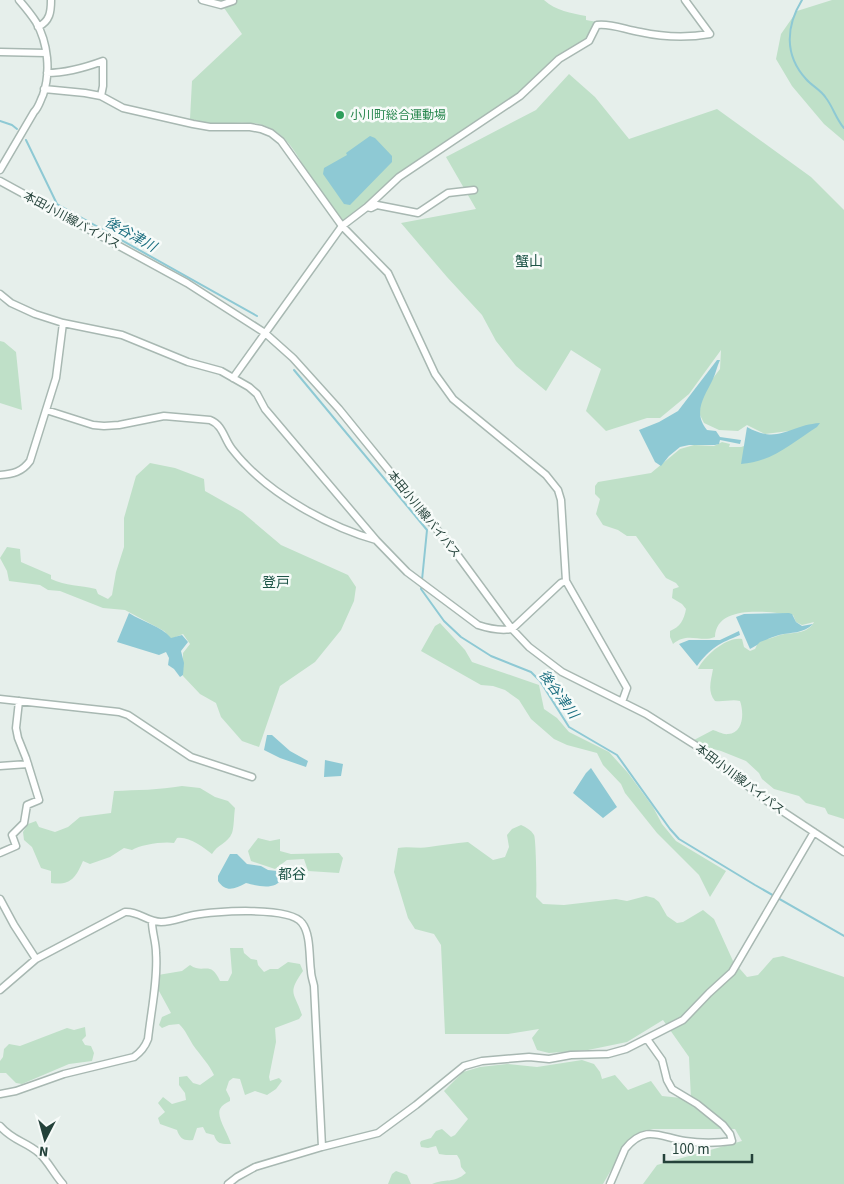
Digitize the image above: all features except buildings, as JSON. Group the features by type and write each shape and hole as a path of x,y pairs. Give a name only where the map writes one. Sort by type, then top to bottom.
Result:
{"street":[{"path":"0,170 38,108 47,73 46,53 38,27 19,0"},
{"path":"38,27 47,21 50,14 51,0"},
{"path":"202,0 220,5 233,1"},
{"path":"233,378 342,226 367,207 399,177 520,96 559,60 589,42 597,25 605,24 642,33 666,35 692,37 710,34 685,0"},
{"path":"0,52 46,53"},
{"path":"47,73 81,69 103,61 101,96"},
{"path":"44,89 101,96 123,108 193,124 210,127 250,127 271,133 282,141 342,226 388,273 435,374 453,399 546,475 558,490 561,500 566,581 627,688 622,702"},
{"name":"本田小川線バイパス","path":"0,181 187,283 265,333 293,358 333,402 456,553 512,628 529,647 562,672 646,714 695,745 767,801 844,852"},
{"path":"367,207 371,208 377,205 418,213 448,194 474,190"},
{"path":"0,294 10,303 27,311 63,323 122,335 188,362 220,371 249,387 256,394 265,409 376,540 407,572 478,625 497,630 512,628 561,583 566,581"},
{"path":"0,475 18,472 25,468 30,461 56,378 63,323"},
{"path":"46,410 104,426 118,426 164,416 216,422 232,450 255,474 307,510 345,530 376,540"},
{"path":"0,699 128,715 191,757 252,777"},
{"path":"0,853 16,846 12,835 24,823 27,805 39,800 18,738 16,728 19,701"},
{"path":"0,766 28,764"},
{"path":"228,1184 237,1176 255,1167 378,1133 464,1066 482,1061 529,1057 550,1059 608,1054 626,1050 683,1020 732,972 814,832"},
{"path":"0,898 14,925 36,959"},
{"path":"0,990 36,959 125,912 139,914 152,922 163,922 195,914 251,911 298,919 302,923 310,953 314,986 322,1147"},
{"path":"0,1094 16,1091 64,1074 134,1057 140,1052 148,1039 156,966 152,922"},
{"path":"610,1184 629,1144 644,1134 653,1133 685,1141 732,1141 730,1134 723,1125 697,1104 672,1089 667,1080 662,1060 647,1039"},
{"path":"0,1126 10,1136 30,1146 41,1155 63,1184"}],"green space":[{"name":"小川町総合運動場","path":"212,0 544,0 559,9 586,16 586,20 597,22 587,40 560,56 521,92 458,135 342,222 315,185 288,142 275,131 253,123 209,123 190,119 192,81 242,34 220,2"},
{"path":"832,0 844,0 844,141 824,124 792,86 776,59 781,34 797,11"},
{"path":"569,74 595,97 629,139 717,109 811,177 844,210 844,819 828,814 825,808 806,803 799,796 774,789 746,761 721,751 698,745 694,740 713,730 725,734 733,733 742,721 740,701 715,701 710,690 713,669 698,669 705,658 723,644 736,639 742,639 744,647 750,651 755,649 760,639 769,639 803,631 814,622 802,625 796,622 793,615 772,612 746,612 734,614 725,619 718,626 715,637 704,639 684,638 673,644 670,631 681,623 686,609 672,598 673,589 679,587 676,583 666,578 636,536 627,536 618,530 603,525 596,514 600,499 595,494 595,486 598,482 651,473 680,449 694,445 714,446 722,442 730,444 729,447 741,447 789,431 765,434 747,425 738,431 719,430 704,423 696,407 707,386 720,369 721,350 689,394 660,418 647,418 606,431 586,411 601,369 571,350 546,391 516,366 496,341 482,315 401,223 476,209 446,157 536,110"},
{"path":"0,341 16,352 22,410 0,403"},
{"path":"150,463 175,468 204,479 205,491 242,512 281,545 348,575 356,587 354,601 341,630 315,662 280,686 259,747 242,741 221,717 216,703 200,694 183,676 183,653 190,644 183,634 171,639 164,631 125,610 103,608 60,591 48,590 40,585 9,581 7,571 0,558 7,547 20,549 21,562 51,575 51,579 96,589 98,594 108,599 112,595 116,572 124,547 124,518 136,476"},
{"path":"440,623 465,650 472,662 539,685 544,709 557,718 569,732 609,752 628,773 653,807 662,824 676,841 726,871 710,897 699,875 657,833 625,793 621,784 603,765 597,753 567,745 554,739 531,719 519,700 505,690 481,685 421,651 435,626"},
{"path":"182,786 200,788 215,797 228,801 235,808 232,833 212,854 196,843 182,838 177,838 174,843 152,844 132,850 124,848 110,857 90,864 83,861 72,879 58,884 51,883 51,871 41,868 32,847 24,840 23,832 28,824 36,821 39,827 55,832 68,827 80,817 111,813 114,791"},
{"path":"521,825 534,835 536,897 543,904 564,905 616,899 627,901 646,896 654,898 659,902 667,916 677,923 683,922 703,910 714,919 733,961 747,977 758,975 773,958 783,956 844,977 844,1184 643,1184 657,1165 742,1141 735,1129 653,1129 638,1133 623,1145 603,1184 432,1184 457,1179 466,1173 461,1167 457,1155 439,1154 436,1146 421,1147 420,1143 431,1138 436,1131 442,1129 451,1137 455,1135 468,1119 444,1091 463,1072 480,1067 507,1064 537,1067 582,1060 594,1064 600,1072 602,1079 615,1075 628,1090 651,1081 662,1096 691,1099 689,1057 663,1020 627,1042 588,1050 549,1053 537,1050 532,1038 539,1029 508,1034 445,1034 441,945 434,934 415,929 408,918 394,872 398,848 425,848 468,842 493,860 505,857 509,847 507,835 512,829"},
{"path":"258,838 270,841 280,839 280,851 291,854 339,853 343,858 339,873 308,871 304,859 287,860 275,869 251,861 248,851"},
{"path":"230,948 243,948 244,953 251,959 257,960 258,965 264,972 270,969 278,969 288,962 300,964 303,971 295,984 293,993 302,1015 299,1019 275,1028 276,1042 269,1077 270,1081 279,1078 282,1081 276,1089 267,1095 255,1091 245,1095 240,1079 233,1078 229,1081 226,1090 230,1101 222,1106 219,1112 231,1144 219,1142 214,1135 206,1133 203,1127 197,1128 193,1140 185,1140 177,1130 160,1124 158,1118 165,1112 158,1103 163,1097 172,1104 186,1100 185,1093 179,1085 179,1077 187,1076 193,1083 200,1085 214,1075 179,1024 162,1028 159,1025 162,1017 171,1013 159,991 158,975 182,971 190,965 199,969 210,969 220,981 228,981 232,973"},
{"path":"85,1027 86,1036 82,1040 85,1045 91,1046 94,1053 92,1061 69,1064 22,1084 16,1083 6,1073 0,1073 0,1061 3,1057 4,1049 9,1044 20,1046 67,1028 74,1030"},
{"path":"396,1171 407,1175 411,1184 388,1184 392,1174"}],"water":[{"path":"370,136 375,138 392,156 392,162 350,205 344,204 323,174 324,168 347,155 346,153"},
{"path":"717,360 720,360 701,404 700,417 707,430 716,431 720,437 741,440 740,444 720,440 719,444 715,445 680,447 661,466 655,462 639,430 659,422 678,411"},
{"path":"820,423 817,427 772,456 741,464 747,427 758,432 776,434 809,424"},
{"path":"129,613 157,627 171,638 182,635 188,642 181,651 184,663 183,675 180,677 168,665 169,658 166,652 159,655 117,642"},
{"path":"789,613 802,626 813,624 801,631 779,635 760,642 750,649 736,617 744,614"},
{"path":"739,631 740,635 716,647 697,666 679,644 689,640 720,640"},
{"path":"267,735 272,735 290,751 308,761 306,767 264,750"},
{"path":"325,760 343,764 341,776 324,777"},
{"path":"591,768 617,807 603,818 573,793"},
{"path":"230,854 237,854 247,864 277,871 282,878 275,885 271,886 246,883 231,889 224,887 218,881 218,876"}],"waterway":[{"path":"802,0 790,30 791,50 794,60 806,79 824,95 844,128"},
{"name":"後谷津川","path":"0,121 17,129"},
{"name":"後谷津川","path":"26,140 57,204 257,316"},
{"name":"後谷津川","path":"294,370 427,530 422,580"},
{"name":"後谷津川","path":"422,584 421,589 444,621 461,637 491,656 531,672 540,681 569,727 617,755 679,839 844,936"}],"place":[{"name":"小川町総合運動場","path":"340,115"}],"district":[{"name":"蟹山","path":"529,261"},
{"name":"登戸","path":"276,582"},
{"name":"都谷","path":"292,874"}]}
